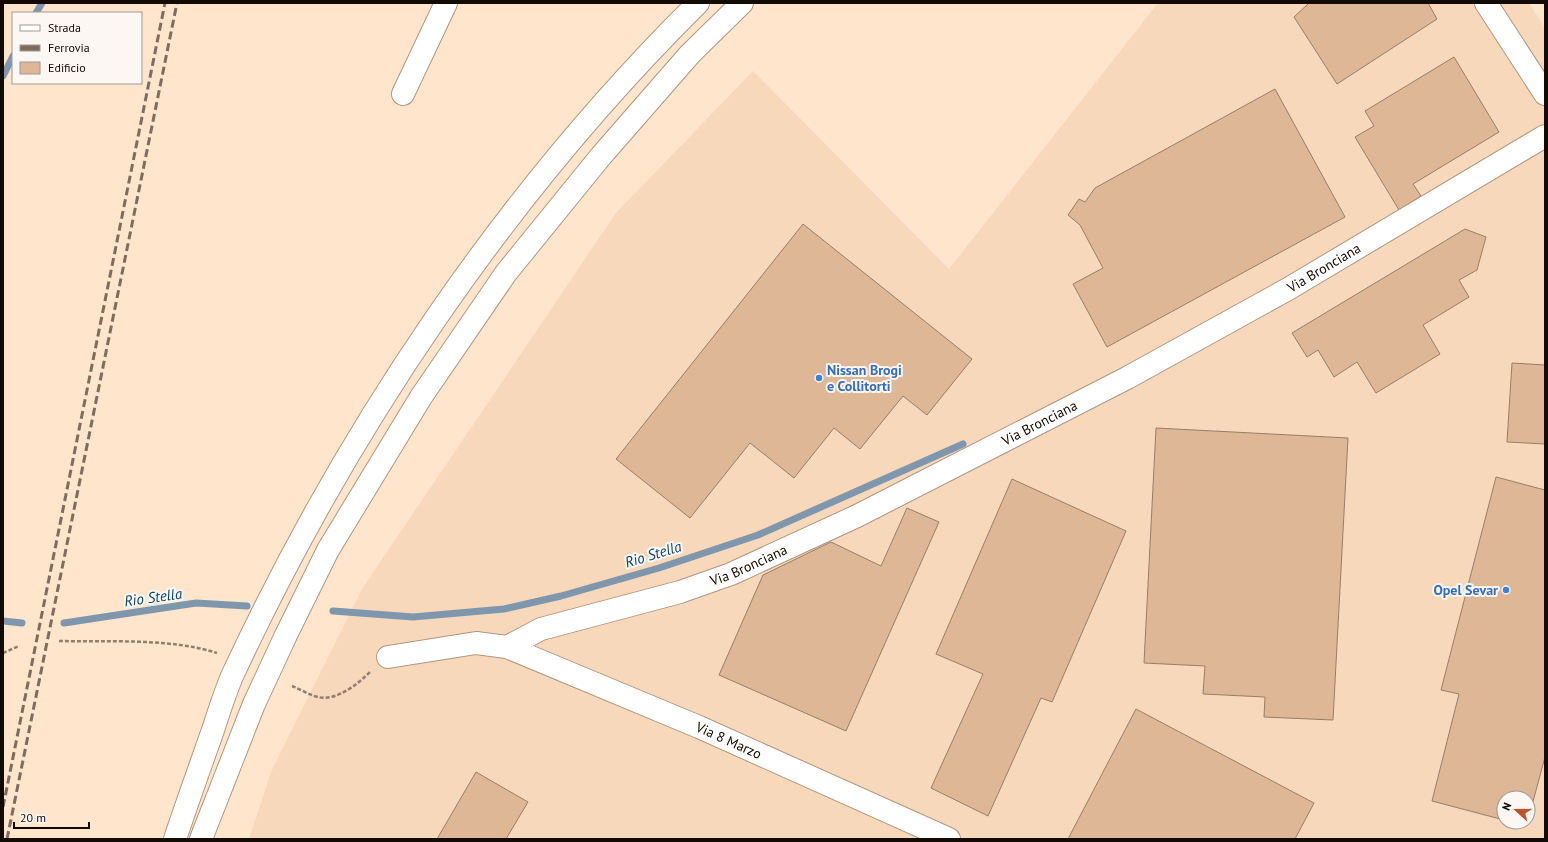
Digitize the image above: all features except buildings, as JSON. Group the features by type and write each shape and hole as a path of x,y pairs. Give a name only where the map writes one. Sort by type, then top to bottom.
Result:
{"main road":[{"path":"403,94 446,3"},
{"path":"174,839 232,676 294,552 376,409 464,279 551,164 664,37 698,3"},
{"path":"201,839 254,704 328,550 421,397 506,273 601,156 690,54 742,3"},
{"path":"1486,3 1545,94"},
{"name":"Via Bronciana","path":"506,647 547,627 673,594 731,574 850,519 1155,362 1288,289 1545,136"},
{"name":"Via 8 Marzo","path":"388,657 476,643 506,647 699,727 949,839"}],"path":[{"path":"58,641 173,644 198,647 219,654"},
{"path":"3,653 19,646"},
{"path":"292,686 319,698 331,697 346,691 364,678 377,665 388,657"}],"shaded area":[{"path":"1158,3 1529,3 1545,28 1545,839 249,839 271,772 362,589 616,213 753,71 949,269"}],"waterway":[{"path":"37,12 42,3"},
{"path":"3,76 12,58"},
{"name":"Rio Stella","path":"333,611 413,617 504,609 561,596 659,568 758,535 963,444"},
{"name":"Rio Stella","path":"64,623 196,603 247,606"},
{"name":"Rio Stella","path":"3,621 22,623"}],"railway":[{"path":"3,807 165,3"},
{"path":"7,839 177,3"}],"place":[{"name":"Nissan Brogi e Collitorti","path":"819,378"},
{"name":"Opel Sevar","path":"1506,590"}]}
